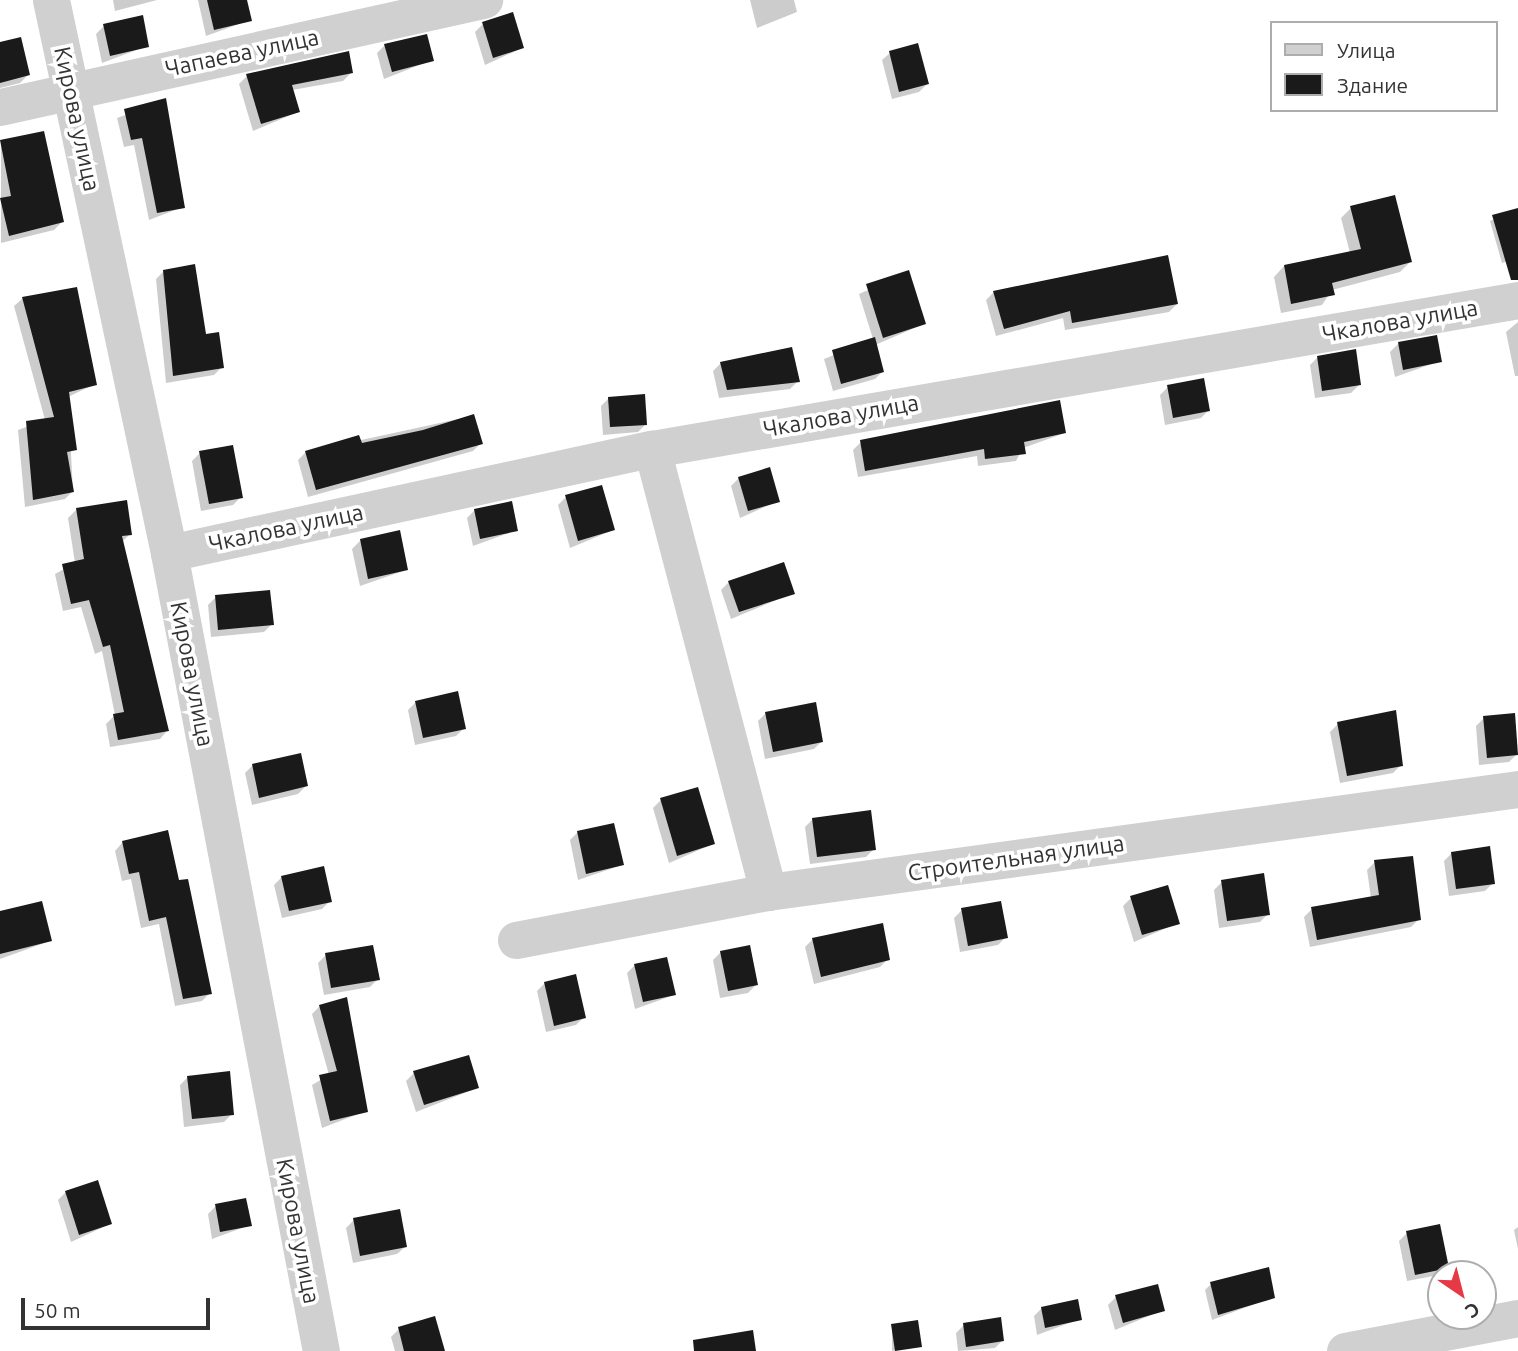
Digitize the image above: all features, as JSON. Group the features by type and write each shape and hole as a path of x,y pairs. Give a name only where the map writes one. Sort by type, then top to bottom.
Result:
{"street":[{"name":"Кирова улица","path":"51,0 169,553 321,1351"},
{"name":"Чапаева улица","path":"0,107 484,0"},
{"name":"Чкалова улица","path":"169,553 652,449 1518,300"},
{"path":"652,449 768,892"},
{"name":"Строительная улица","path":"516,940 768,892 1518,789"},
{"path":"1345,1351 1518,1318"}],"building":[{"path":"207,0 247,0 252,21 214,30"},
{"path":"513,12 524,48 493,58 482,22"},
{"path":"143,15 149,47 110,56 103,24"},
{"path":"427,34 434,61 392,72 384,44"},
{"path":"21,37 30,75 0,83 0,42"},
{"path":"918,43 929,84 899,92 889,51"},
{"path":"349,51 353,73 292,85 300,112 261,124 246,74"},
{"path":"166,98 185,208 157,213 142,138 131,140 124,109"},
{"path":"44,131 64,222 9,236 0,198 11,196 0,140"},
{"path":"1395,195 1412,262 1332,283 1335,295 1291,304 1284,265 1361,249 1350,206"},
{"path":"1518,208 1518,280 1511,280 1492,215"},
{"path":"1168,255 1178,304 1072,323 1070,311 1004,329 993,291"},
{"path":"195,264 206,334 219,332 224,368 173,376 163,270"},
{"path":"909,270 926,324 883,338 866,284"},
{"path":"77,287 97,385 69,392 77,450 67,452 74,492 33,500 26,421 54,417 22,297"},
{"path":"1437,335 1442,362 1403,370 1398,342"},
{"path":"875,337 884,372 841,384 832,350"},
{"path":"792,347 800,382 727,390 720,362"},
{"path":"1356,349 1361,385 1322,391 1317,356"},
{"path":"1204,378 1210,411 1173,418 1167,385"},
{"path":"645,394 647,425 610,427 608,397"},
{"path":"1060,400 1066,433 1024,442 1026,454 985,459 984,449 865,471 860,440"},
{"path":"474,414 483,444 316,490 305,451 359,435 362,443 423,430"},
{"path":"233,445 243,498 209,504 199,451"},
{"path":"770,467 780,502 748,511 738,477"},
{"path":"602,485 615,530 578,541 565,495"},
{"path":"127,500 132,535 122,536 169,731 118,740 113,714 124,712 110,645 103,647 89,600 71,604 62,564 84,559 76,508"},
{"path":"512,501 518,531 480,539 474,509"},
{"path":"400,530 408,570 368,579 360,539"},
{"path":"784,562 795,594 739,612 728,581"},
{"path":"270,590 274,625 218,630 215,595"},
{"path":"458,691 466,729 423,738 415,701"},
{"path":"816,702 823,742 773,752 765,712"},
{"path":"1396,710 1403,766 1347,776 1337,722"},
{"path":"1515,713 1518,755 1487,758 1483,716"},
{"path":"301,753 308,786 259,798 252,764"},
{"path":"698,787 715,844 677,856 660,798"},
{"path":"871,810 876,850 817,857 812,818"},
{"path":"614,823 624,865 586,874 577,831"},
{"path":"168,830 179,880 188,879 212,994 183,999 166,917 149,921 139,872 129,874 122,841"},
{"path":"1490,846 1495,884 1456,889 1451,852"},
{"path":"1413,856 1421,920 1317,940 1311,907 1379,895 1374,860"},
{"path":"324,866 332,902 289,911 281,876"},
{"path":"1264,873 1270,915 1227,921 1221,880"},
{"path":"1168,885 1180,924 1142,935 1130,896"},
{"path":"42,901 52,941 0,954 0,911"},
{"path":"1001,901 1008,938 968,946 961,908"},
{"path":"883,923 890,960 821,977 812,938"},
{"path":"373,945 380,980 331,988 325,953"},
{"path":"750,945 758,985 728,991 720,951"},
{"path":"667,957 676,995 643,1002 634,964"},
{"path":"576,974 586,1018 554,1026 544,982"},
{"path":"347,997 368,1112 330,1121 319,1075 337,1071 319,1005"},
{"path":"469,1055 479,1088 424,1105 413,1071"},
{"path":"230,1071 234,1115 192,1119 187,1076"},
{"path":"98,1180 112,1224 79,1235 65,1191"},
{"path":"246,1198 252,1226 220,1232 215,1204"},
{"path":"400,1209 407,1247 360,1256 353,1218"},
{"path":"1440,1224 1447,1260 1427,1260 1427,1273 1415,1275 1406,1231"},
{"path":"1269,1267 1275,1298 1218,1315 1210,1282"},
{"path":"1158,1284 1165,1311 1123,1323 1115,1295"},
{"path":"1078,1299 1082,1320 1045,1328 1041,1307"},
{"path":"435,1316 445,1351 404,1351 398,1327"},
{"path":"1001,1317 1004,1341 966,1347 963,1323"},
{"path":"918,1320 922,1347 895,1351 891,1324"},
{"path":"753,1330 756,1351 694,1351 693,1340"}]}
